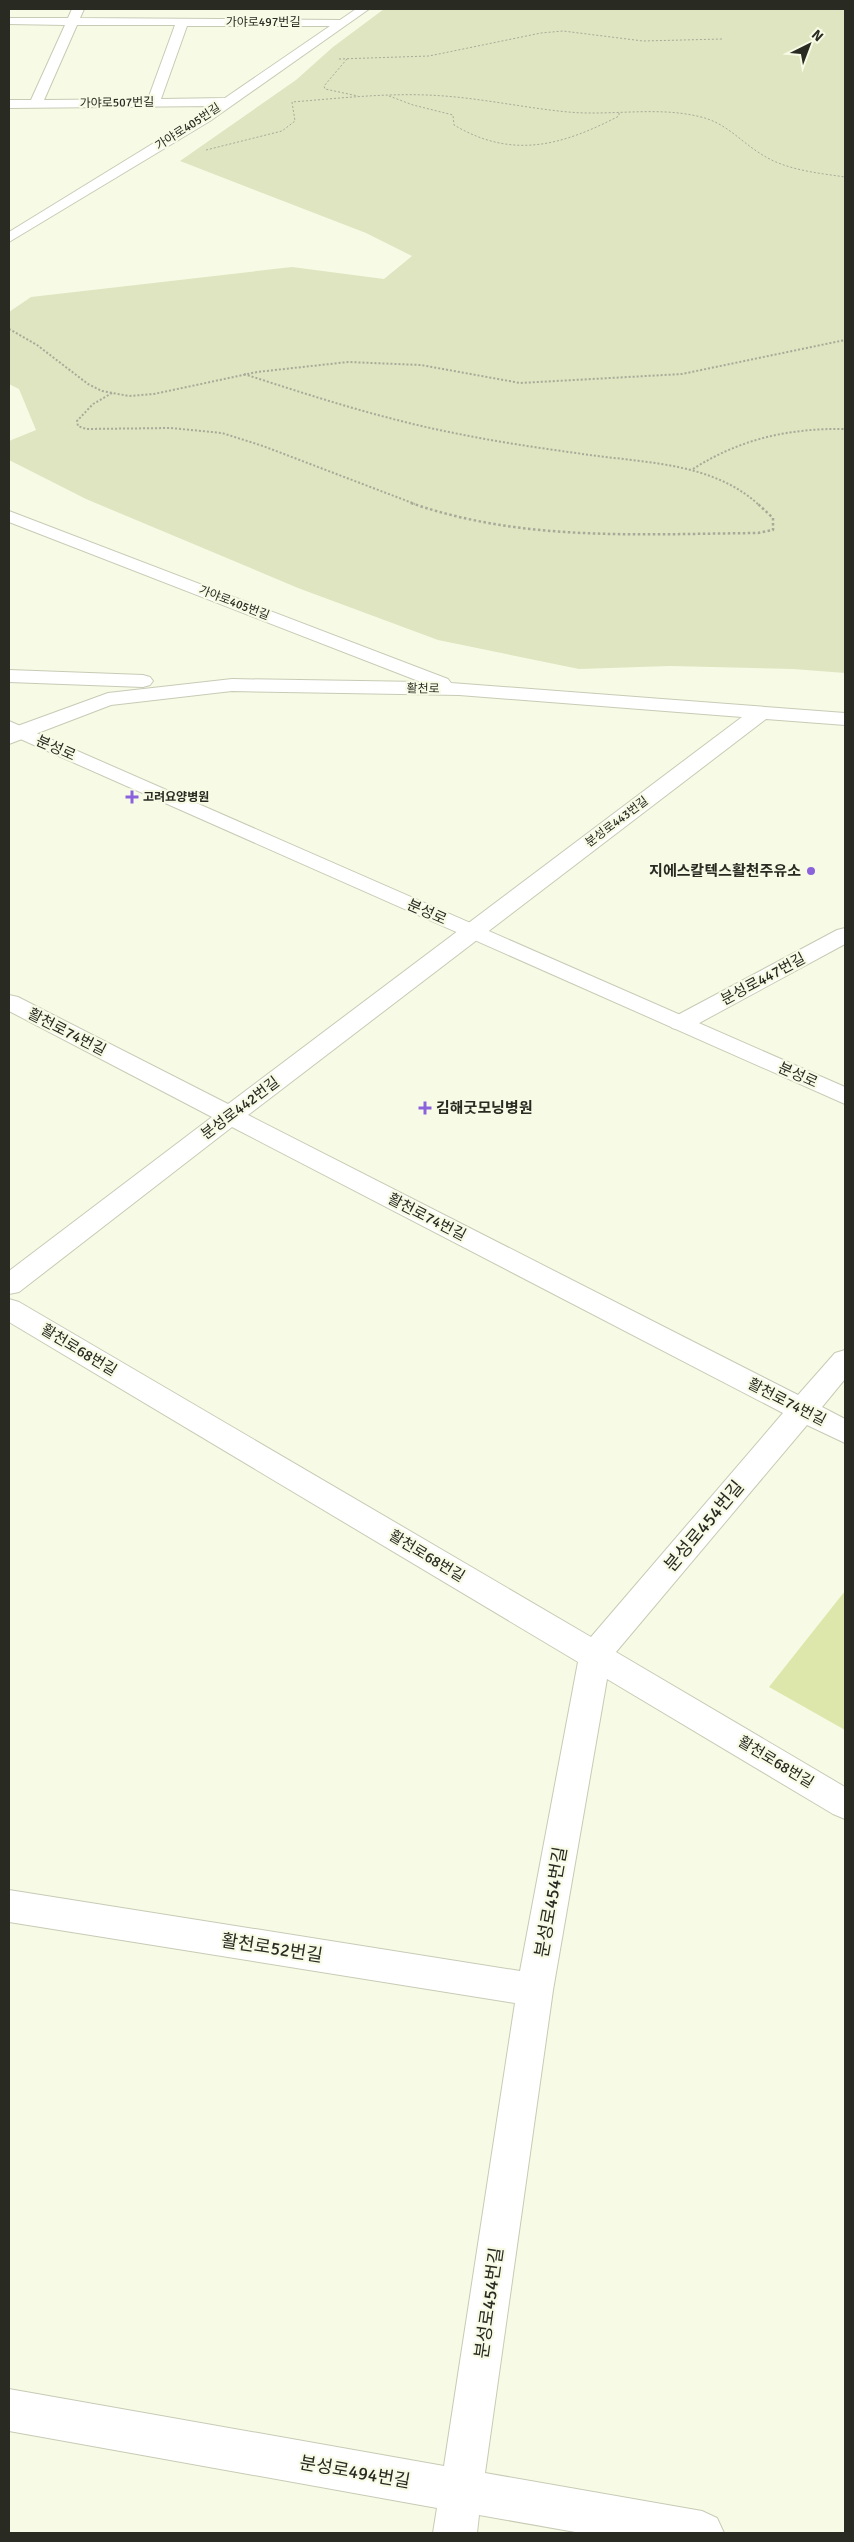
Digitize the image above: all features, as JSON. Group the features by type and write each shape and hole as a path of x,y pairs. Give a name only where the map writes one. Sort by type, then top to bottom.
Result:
{"street":[{"path":"36,104 78,9"},
{"path":"240,22 244,9"},
{"name":"가야로405번길","path":"9,238 143,156 363,9"},
{"name":"가야로497번길","path":"9,21 343,23"},
{"path":"153,103 182,22"},
{"name":"가야로507번길","path":"9,104 226,102"},
{"path":"18,217 37,222"},
{"name":"가야로405번길","path":"9,516 459,689"},
{"path":"9,676 232,685"},
{"name":"활천로","path":"12,732 108,699 232,685 459,689 845,719"},
{"name":"분성로443번길","path":"471,931 762,712"},
{"name":"분성로","path":"12,732 845,1096"},
{"name":"분성로442번길","path":"9,1285 471,931"},
{"name":"분성로447번길","path":"681,1023 845,935"},
{"name":"활천로74번길","path":"9,1002 845,1432"},
{"name":"활천로68번길","path":"9,1309 845,1804"},
{"name":"분성로454번길","path":"455,2533 535,1990 596,1655 845,1360"},
{"name":"활천로52번길","path":"9,1906 535,1990"},
{"name":"분성로494번길","path":"9,2410 702,2533"}],"path":[{"path":"358,96 325,89 324,86 347,59 429,56 541,33 564,31 643,41 722,39"},
{"path":"387,95 413,105 453,115 454,125 468,135 507,143 536,144 568,140 619,116 619,113"},
{"path":"143,156 213,150 282,131 294,121 292,102 358,96 445,96 569,112 619,113 668,111 703,117 729,128 762,155 811,172 845,177"},
{"path":"9,329 24,335 66,371 118,396 148,394 244,374 322,364 358,363 433,366 495,380 530,383 682,374 845,340"},
{"path":"112,393 93,404 77,421 78,426 86,429 178,429 221,433 258,443 407,502 461,518 512,528 585,532 758,533 774,530 773,518 751,498 724,482 692,469 532,447 458,434 354,409 244,374"},
{"path":"692,469 738,444 764,435 797,429 845,429"}],"green space":[{"path":"384,9 845,9 845,673 793,669 670,666 579,669 438,640 298,588 86,499 9,460 9,441 36,430 19,389 9,384 9,312 31,297 292,267 384,279 412,256 366,233 180,161 296,80 333,47"}],"building":[{"path":"845,1591 845,1730 769,1687"}],"place":[{"name":"고려요양병원","path":"132,797"},
{"name":"지에스칼텍스활천주유소","path":"811,871"},
{"name":"김해굿모닝병원","path":"425,1108"}]}
